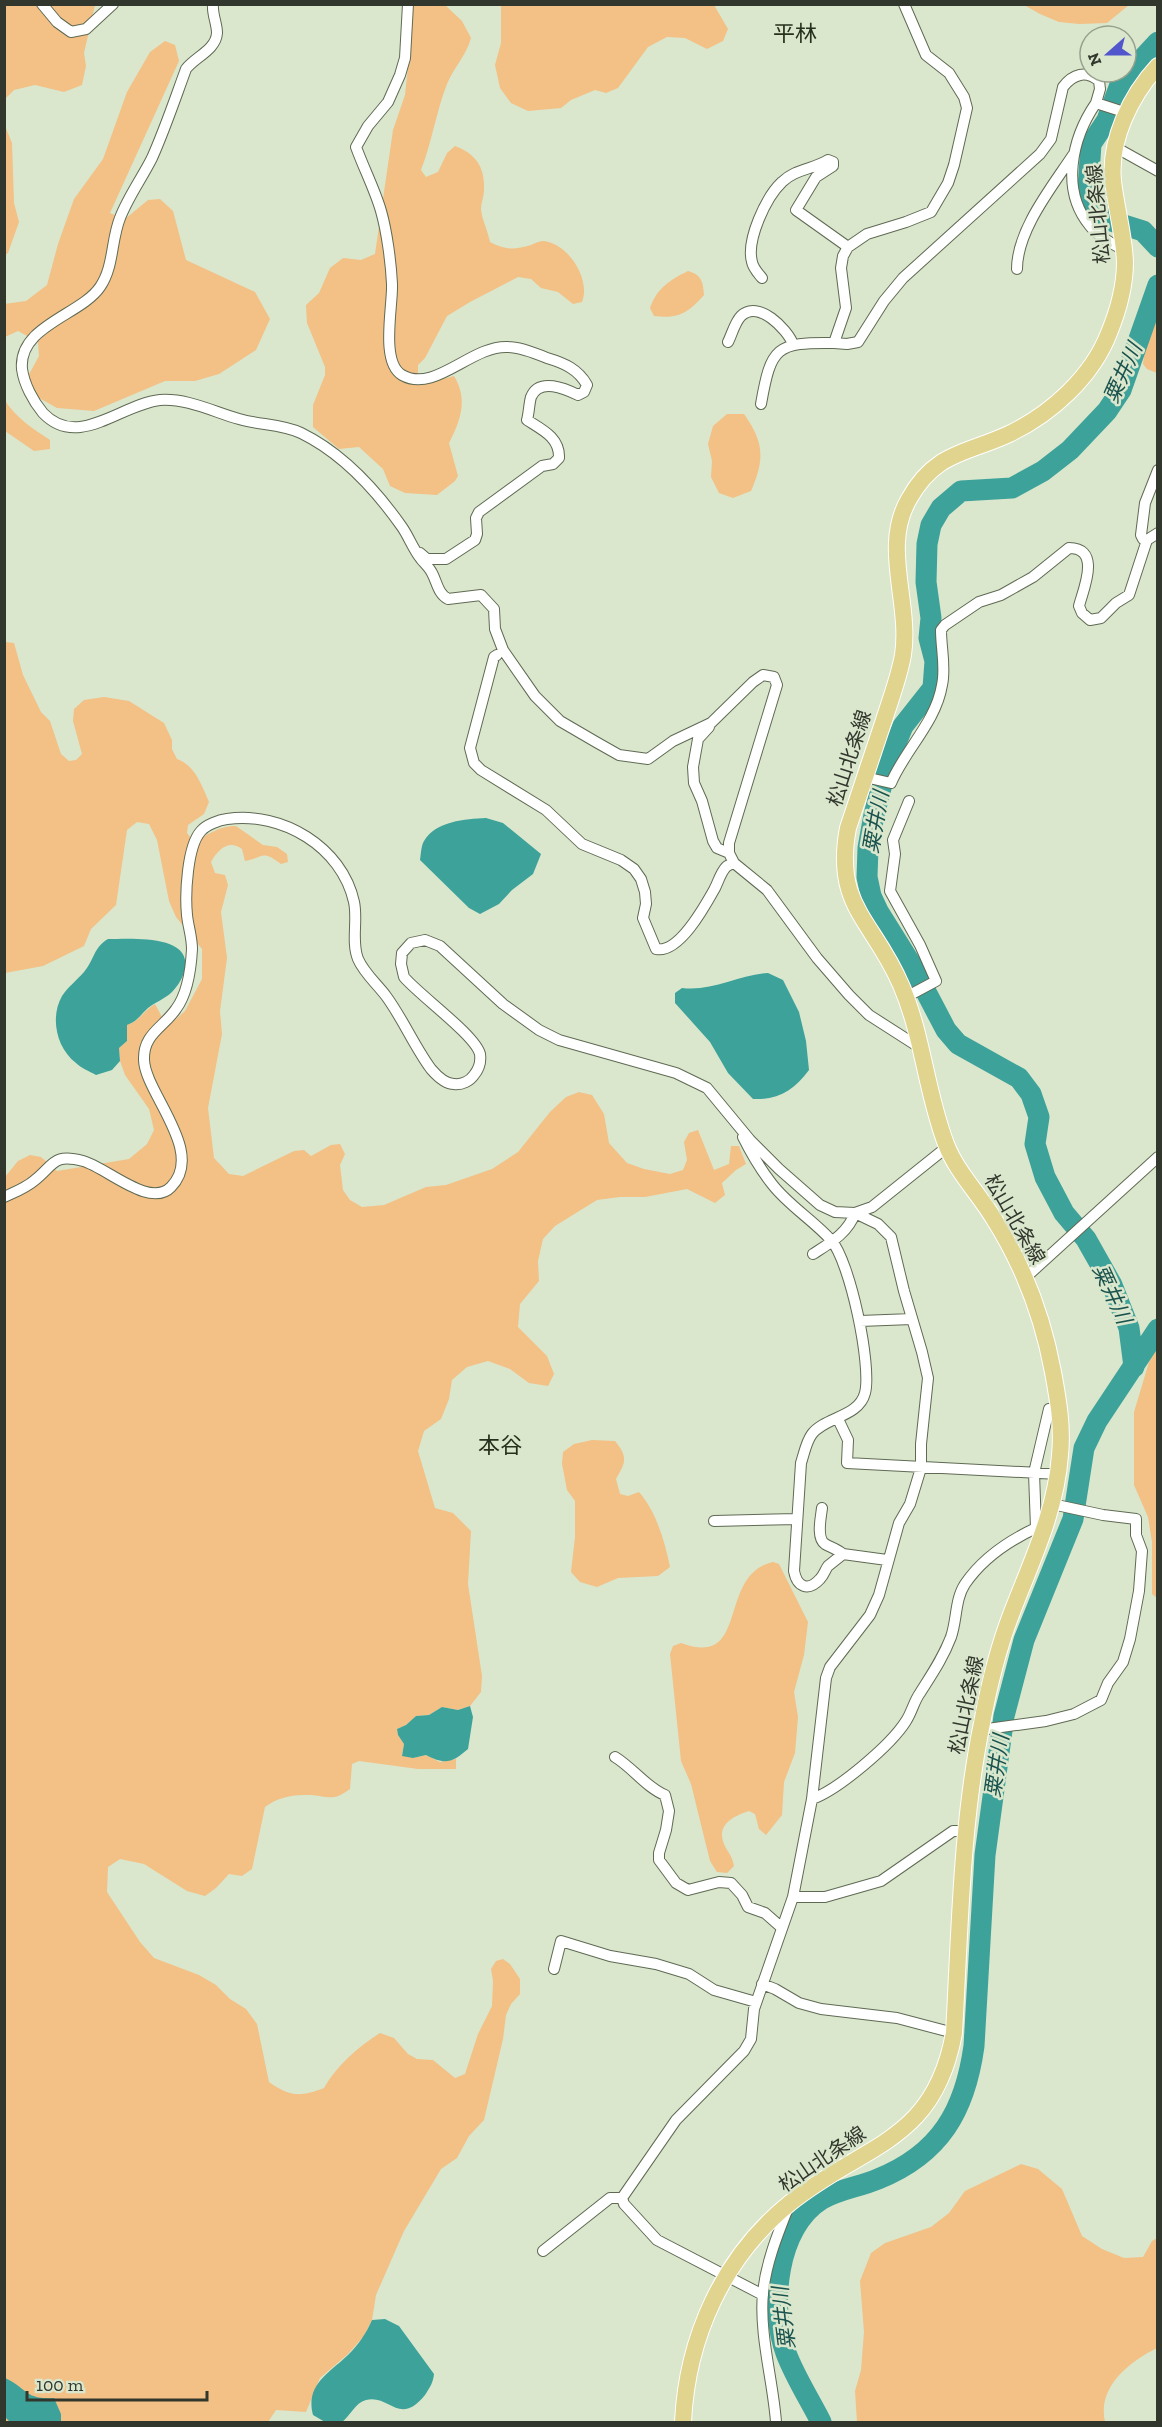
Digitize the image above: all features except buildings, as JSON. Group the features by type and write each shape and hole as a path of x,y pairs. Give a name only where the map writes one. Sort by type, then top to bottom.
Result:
{"main road":[{"name":"松山北条線","path":"683,2422 688,2369 709,2305 726,2276 762,2229 789,2204 907,2128 926,2107 939,2086 949,2059 954,2033 958,1931 967,1831 996,1664 1040,1530 1056,1505 1061,1452 1059,1409 1052,1368 1025,1278 1002,1232 947,1147 935,1110 912,994 857,912 847,886 843,851 848,828 871,778 897,681 905,639 905,615 897,560 896,535 901,515 920,482 941,462 1007,435 1026,424 1059,400 1090,368 1108,335 1122,290 1124,246 1113,179 1115,147 1122,111 1158,66"}],"street":[{"path":"42,4 57,22 71,32 86,29 113,4"},
{"path":"213,4 212,15 217,36 213,45 192,61 186,69 152,157 119,218 107,270 100,286 84,302 47,325 32,341 24,353 22,366 24,380 37,406 51,421 74,428 112,417 148,402 164,400 194,405 241,420 291,428 334,454 379,494 404,529 413,547 431,570 444,597 481,595 494,609 498,638 522,681"},
{"path":"408,4 405,58 400,75 388,102 368,126 356,147 381,212 392,284 390,356 396,372 411,380 429,379 469,357 487,350 508,346 564,364 578,372 587,386 584,392 578,395 557,386 541,388 534,392 527,420 555,440 559,449 559,458 553,464 542,466 479,512 476,518 475,540 446,559 436,561 427,559 413,547"},
{"path":"834,343 846,308 841,268 843,256 848,247 867,234 931,212 948,183 963,129 967,108 964,97 949,73 926,55 904,4"},
{"path":"761,404 767,369 774,355 793,344 858,342 884,301 903,278 1040,154 1051,139 1063,87 1068,80 1078,75 1094,76 1100,81 1097,104 1084,120 1073,154 1041,202 1020,247 1017,269"},
{"path":"1097,104 1122,111"},
{"path":"1115,147 1158,171"},
{"path":"1073,154 1073,182 1082,213 1090,226 1124,246"},
{"path":"762,278 752,261 754,232 758,219 782,182 795,173 828,160 833,162 833,166 816,177 796,210 848,247"},
{"path":"728,342 740,316 748,311 756,310 782,326 789,333 793,344"},
{"path":"1147,540 1141,535 1145,503 1158,470"},
{"path":"871,778 891,783 899,764 926,726 942,688 944,670 941,630 945,625 979,602 1001,595 1033,577 1069,548 1076,548 1082,552 1089,568 1079,606 1082,613 1090,620 1101,618 1116,603 1129,595 1147,540 1158,533"},
{"path":"494,609 489,621 491,637 497,655 511,674 522,681 560,721 619,755 648,759 673,741 711,723 763,675 774,677 777,685 729,843 731,858 706,903 682,936 670,948 662,951 656,950 643,918 646,904 645,892 641,879 634,869 621,860 582,844 546,810 481,770 474,763 470,748 494,657 497,655"},
{"path":"711,723 708,730 698,739 693,767 694,783 717,848 767,890 817,958 869,1015 922,1049"},
{"path":"909,801 893,840 895,854 890,891 936,981 933,985 912,994"},
{"path":"4,1197 33,1182 48,1165 59,1160 72,1159 97,1166 145,1192 162,1194 176,1181 180,1170 178,1140 172,1121 150,1081 144,1063 144,1045 151,1034 175,1012 183,999 192,947 186,891 195,842 201,831 225,819 247,818 293,828 310,837 339,867 350,887 355,905 358,960 387,997 432,1071 444,1082 456,1085 473,1077 480,1065 480,1052 471,1039 404,977 401,964 402,953 411,943 424,940 440,946 502,1004 539,1030 559,1040 676,1073 707,1088 743,1131 783,1173 820,1205 835,1212 855,1213 872,1208 947,1147"},
{"path":"743,1131 749,1150 772,1185 833,1241 841,1255 860,1321 865,1362 865,1396 858,1406 813,1433 805,1448 801,1463 794,1571 799,1584 804,1587 820,1579 828,1567 843,1554"},
{"path":"1025,1278 1066,1238 1158,1157"},
{"path":"772,1185 783,1173"},
{"path":"813,1254 833,1241 852,1222 855,1213"},
{"path":"622,2198 676,2120 744,2051 751,2039 756,2002 793,1898 812,1799 826,1678 830,1667 870,1616 879,1595 899,1522 910,1504 921,1468 921,1444 928,1378 891,1237 878,1224 855,1213"},
{"path":"860,1321 912,1319"},
{"path":"812,1799 824,1795 852,1775 905,1723 919,1694 937,1670 952,1635 964,1586 978,1568 1018,1536 1040,1530 1034,1473 1049,1409 1059,1409"},
{"path":"838,1419 848,1440 847,1463 1058,1474"},
{"path":"986,1729 1012,1727 1074,1714 1092,1706 1101,1700 1127,1651 1139,1591 1142,1551 1136,1535 1136,1519 1056,1505"},
{"path":"822,1508 821,1538 825,1544 843,1554 887,1560"},
{"path":"714,1521 797,1519"},
{"path":"615,1757 644,1778 653,1790 665,1795 669,1811 659,1853 660,1860 676,1883 688,1890 719,1882 731,1883 742,1895 748,1907 765,1913 782,1928"},
{"path":"793,1898 825,1897 881,1881 953,1831 967,1831"},
{"path":"554,1969 561,1941 610,1956 656,1964 689,1974 714,1990 756,2002"},
{"path":"762,1984 799,2003 821,2009 897,2018 954,2033"},
{"path":"543,2251 610,2198 622,2198"},
{"path":"622,2198 624,2204 657,2240 763,2295"},
{"path":"776,2422 764,2327 763,2295 771,2256 789,2204"}],"shaded area":[{"path":"5,5 95,5 84,53 86,66 82,85 64,92 35,85 14,90 5,99"},
{"path":"412,5 445,5 462,21 471,38 447,84 421,170 426,177 438,172 447,153 455,146 469,153 478,162 483,175 484,190 481,209 490,242 500,247 510,248 525,247 542,241 553,244 562,249 576,264 581,274 584,293 582,302 573,304 558,292 541,288 531,279 518,277 447,316 425,358 418,365 418,373 431,382 454,376 461,393 460,418 449,443 458,476 437,495 405,493 390,486 383,469 359,447 339,449 313,427 313,405 325,375 325,367 307,323 306,305 319,293 330,268 343,258 361,260 375,254 393,130 405,95 412,30"},
{"path":"501,5 714,5 728,29 723,41 707,49 685,38 667,37 648,47 618,88 606,93 595,90 571,100 561,108 528,111 511,103 500,88 495,65 501,43"},
{"path":"1024,5 1129,5 1107,23 1059,22"},
{"path":"165,41 175,45 179,61 110,213 125,219 148,200 160,199 173,211 186,260 255,292 270,319 256,350 219,374 195,381 165,381 94,411 57,408 32,394 27,378 39,356 38,342 18,331 5,337 4,304 26,301 47,285 74,199 103,159 127,92 150,52"},
{"path":"5,126 12,143 14,203 19,222 8,253 5,255"},
{"path":"688,271 701,280 704,295 682,313 670,317 654,316 650,308 656,295 670,281"},
{"path":"1157,313 1158,373 1147,369 1143,364 1146,341"},
{"path":"4,399 19,417 50,440 50,449 34,451 5,431"},
{"path":"727,414 744,414 756,433 760,451 759,469 751,491 733,498 719,493 711,477 712,461 708,444 713,426"},
{"path":"5,642 14,643 23,675 41,712 50,721 61,754 69,761 76,760 82,754 73,721 74,709 84,700 104,697 129,701 164,723 177,759 189,766 204,789 209,802 204,814 188,825 187,833 191,838 202,837 229,826 236,826 263,845 277,847 287,854 288,862 281,864 266,856 245,861 242,849 232,845 220,850 211,862 215,873 225,875 228,885 221,912 227,958 220,1011 222,1034 208,1108 214,1158 229,1174 243,1176 294,1151 304,1150 311,1156 331,1145 340,1144 345,1154 340,1165 343,1190 350,1200 362,1207 384,1205 426,1187 446,1185 492,1169 518,1152 550,1112 566,1097 579,1092 592,1095 604,1114 609,1143 627,1163 670,1174 683,1170 687,1160 684,1142 689,1133 698,1130 714,1170 729,1164 731,1146 739,1146 746,1164 722,1183 725,1195 715,1203 687,1189 645,1197 597,1200 555,1226 543,1239 538,1261 539,1281 520,1304 518,1327 547,1356 554,1374 548,1386 529,1383 510,1369 488,1361 467,1367 452,1380 449,1399 441,1419 424,1431 418,1451 435,1508 453,1513 471,1531 468,1584 482,1676 481,1692 470,1706 458,1710 442,1707 429,1715 416,1716 397,1729 404,1744 402,1755 413,1758 426,1755 440,1762 456,1759 456,1769 418,1769 359,1761 352,1764 350,1789 343,1794 333,1797 294,1796 274,1801 265,1807 252,1869 242,1876 229,1874 205,1896 187,1891 144,1864 120,1859 108,1867 107,1892 140,1942 154,1958 199,1975 216,1985 230,1999 246,2009 257,2024 269,2082 290,2093 309,2093 324,2088 349,2057 380,2033 394,2038 408,2054 417,2059 433,2060 455,2078 465,2074 478,2034 492,2006 491,1969 496,1961 503,1959 510,1964 520,1979 520,1994 511,2004 506,2015 503,2039 484,2120 469,2136 457,2158 441,2169 404,2231 376,2295 372,2320 364,2336 348,2354 320,2378 306,2412 276,2410 268,2422 5,2422 5,1177 18,1161 30,1155 41,1157 57,1171 129,1159 147,1144 154,1130 149,1109 125,1075 120,1061 119,1048 127,1041 127,1025 136,1021 155,1004 162,1017 175,1020 185,1011 202,979 202,949 176,917 169,901 157,840 149,824 137,822 127,830 116,905 91,929 84,946 43,966 5,973"},
{"path":"1157,1349 1157,1598 1152,1594 1152,1542 1148,1517 1134,1485 1134,1412 1149,1362"},
{"path":"592,1440 615,1441 624,1456 622,1468 616,1479 620,1494 628,1496 639,1492 655,1517 670,1567 658,1576 618,1578 597,1587 580,1582 571,1572 575,1537 575,1501 567,1490 562,1464 563,1452 574,1444"},
{"path":"773,1562 779,1564 808,1622 804,1655 794,1692 798,1717 795,1753 784,1782 782,1815 766,1835 759,1829 755,1814 749,1811 732,1818 724,1826 722,1837 734,1866 727,1873 717,1872 710,1861 691,1784 681,1761 670,1654 673,1646 681,1643 703,1648 717,1643 726,1632 744,1584 756,1570"},
{"path":"1021,2164 1038,2169 1062,2189 1082,2236 1102,2249 1124,2258 1143,2257 1152,2241 1157,2238 1157,2348 1126,2368 1118,2377 1106,2398 1105,2422 857,2422 855,2391 861,2370 864,2332 860,2281 871,2253 885,2243 931,2227 949,2213 965,2191"}],"water":[{"path":"486,818 503,823 541,854 533,874 512,890 499,904 480,914 469,908 420,860 424,841 436,829 460,820"},
{"path":"108,939 144,939 169,944 179,949 184,957 185,968 172,992 127,1025 127,1041 119,1048 120,1061 112,1070 96,1075 69,1057 57,1032 56,1013 62,996 84,972 97,950"},
{"path":"768,973 783,980 799,1012 806,1041 809,1070 798,1083 778,1096 753,1099 728,1073 710,1042 675,1003 675,993 682,988 704,988"},
{"path":"470,1706 473,1717 468,1749 462,1754 448,1761 426,1755 413,1758 402,1756 404,1744 397,1729 416,1716 429,1715 442,1707 458,1710"},
{"path":"385,2319 399,2326 434,2374 425,2395 416,2404 401,2409 382,2401 366,2400 342,2422 325,2422 313,2415 312,2396 320,2380 355,2347 372,2320"},
{"path":"5,2378 32,2395 54,2398 61,2414 61,2421 10,2422 5,2417"}],"waterway":[{"name":"粟井川","path":"1158,42 1121,82 1107,120 1091,144 1088,189 1095,206 1108,220 1143,231 1158,247"},
{"name":"粟井川","path":"1134,1367 1129,1328 1112,1285 1086,1239 1064,1213 1045,1177 1035,1144 1039,1117 1031,1094 1019,1078 958,1044 946,1030 913,967 878,911 871,896 867,877 868,848 887,765 903,726 933,688 935,661 929,638 931,618 926,582 927,544 931,525 941,508 961,491 1012,488 1043,471 1070,450 1107,411 1121,390 1158,285"},
{"name":"粟井川","path":"821,2422 798,2380 786,2353 781,2334 778,2291 780,2269 786,2248 795,2228 807,2212 822,2199 878,2179 900,2169 918,2157 946,2128 964,2091 974,2046 985,1855 1004,1716 1024,1640 1073,1519 1084,1448 1097,1421 1158,1329"}],"district":[{"name":"平林","path":"795,33"},
{"name":"本谷","path":"500,1445"}]}
